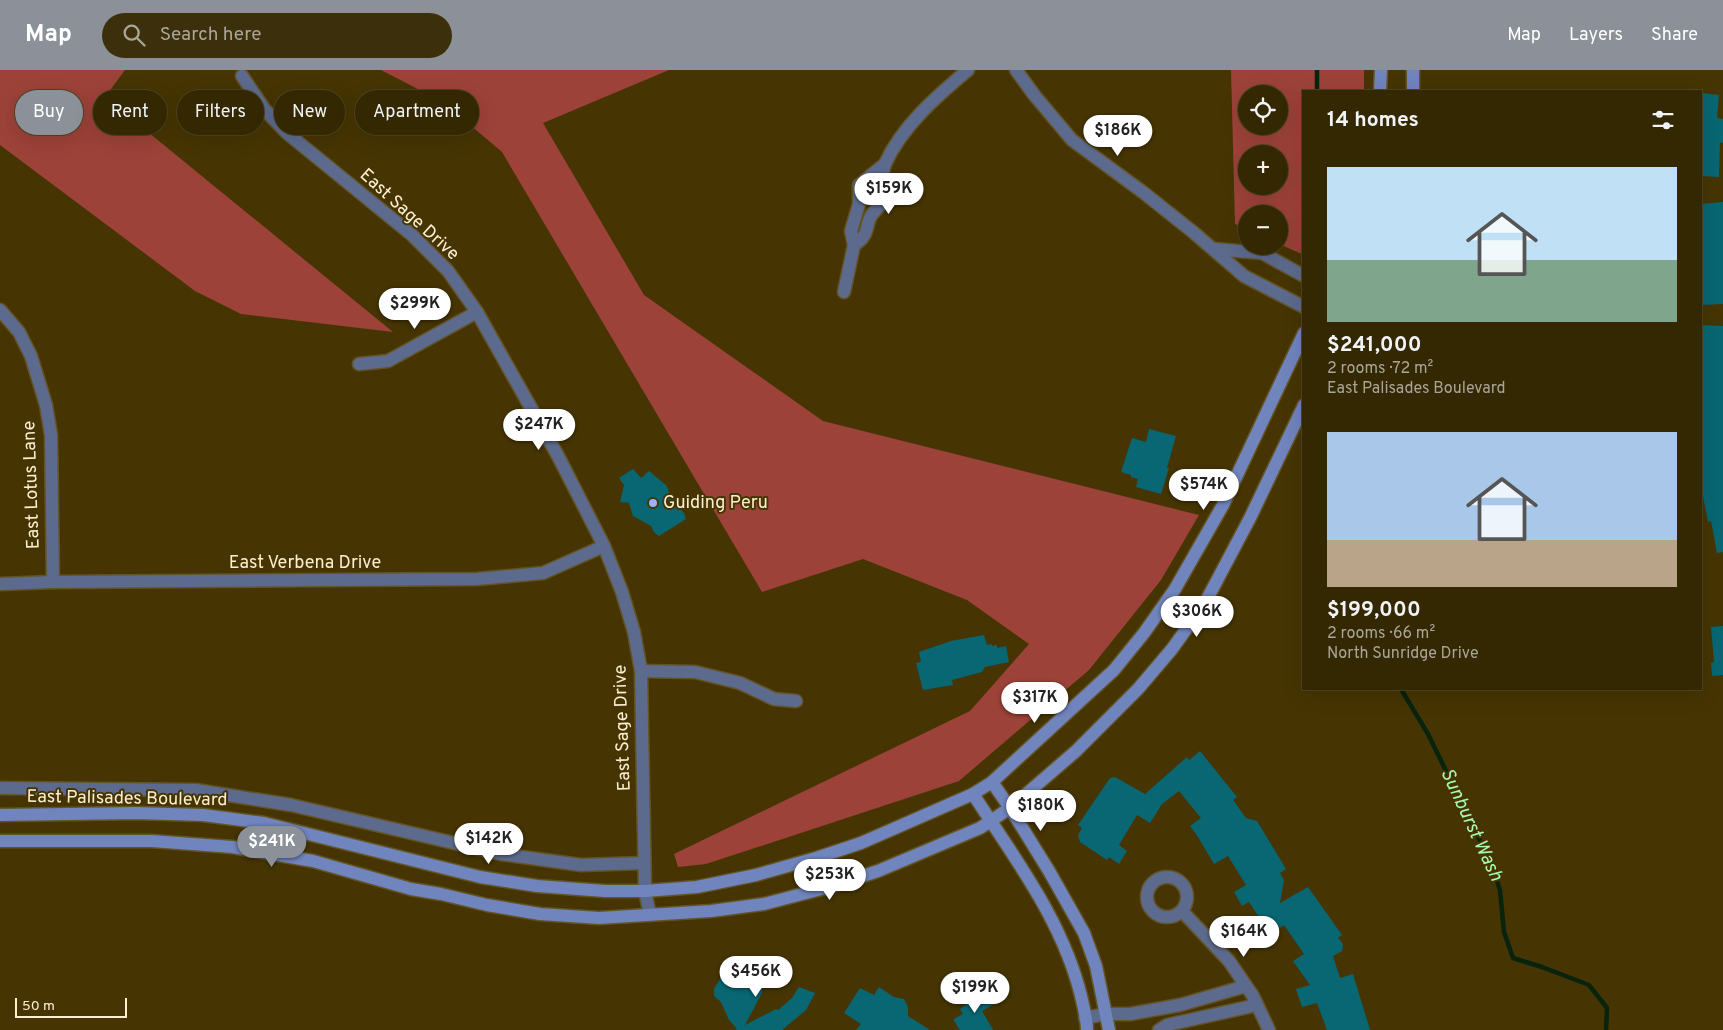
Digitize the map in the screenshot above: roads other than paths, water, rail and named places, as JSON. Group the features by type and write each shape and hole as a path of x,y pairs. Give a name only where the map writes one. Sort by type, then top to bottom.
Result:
{"street":[{"path":"854,245 862,239 870,217 884,199 882,174 885,164 902,134 940,94 968,70"},
{"path":"1016,70 1034,96 1072,140 1144,193 1214,249 1244,276 1302,306"},
{"path":"1380,90 1381,70"},
{"path":"1413,70 1413,90"},
{"name":"East Sage Drive","path":"242,76 265,110 287,133 412,235 448,271 477,312 518,388 558,456 604,546 622,592 634,632 641,671 645,891 650,915"},
{"path":"844,292 854,245 851,231 859,204 859,185 885,164"},
{"path":"1214,249 1262,253 1302,275"},
{"name":"East Lotus Lane","path":"0,310 18,332 31,356 46,405 51,435 53,582"},
{"path":"359,364 388,361 477,312"},
{"name":"East Palisades Boulevard","path":"0,814 136,813 203,815 264,823 480,877 547,887 605,891 645,891 697,886 756,875 861,843 973,794 992,782 1114,670 1144,633 1175,589 1223,505 1302,337"},
{"path":"0,841 152,841 232,847 313,862 410,889 441,894 487,906 540,914 599,918 711,911 764,904 829,887 878,871 980,828 1010,808 1076,751 1138,689 1177,642 1205,603 1250,518 1302,409"},
{"name":"East Verbena Drive","path":"0,584 53,582 477,580 543,573 604,546"},
{"path":"641,671 695,672 740,683 774,699 796,701"},
{"path":"992,782 1070,905 1084,933 1096,966 1109,1030"},
{"name":"East Palisades Boulevard","path":"0,788 196,790 290,805 501,854 581,865 644,863"},
{"path":"973,794 1031,882 1063,942 1078,982 1086,1024 1106,1014 1130,1014 1180,1005 1246,986"},
{"path":"1182,911 1229,961 1246,986 1269,1030"},
{"path":"1159,1030 1167,1025 1257,1005"}],"waterway":[{"name":"Sunburst Wash","path":"1317,70 1317,90"},
{"name":"Sunburst Wash","path":"1402,690 1428,734 1491,863 1500,890 1504,932 1513,958 1589,985 1607,1008 1606,1030"}],"place":[{"name":"Guiding Peru","path":"653,503"}]}
